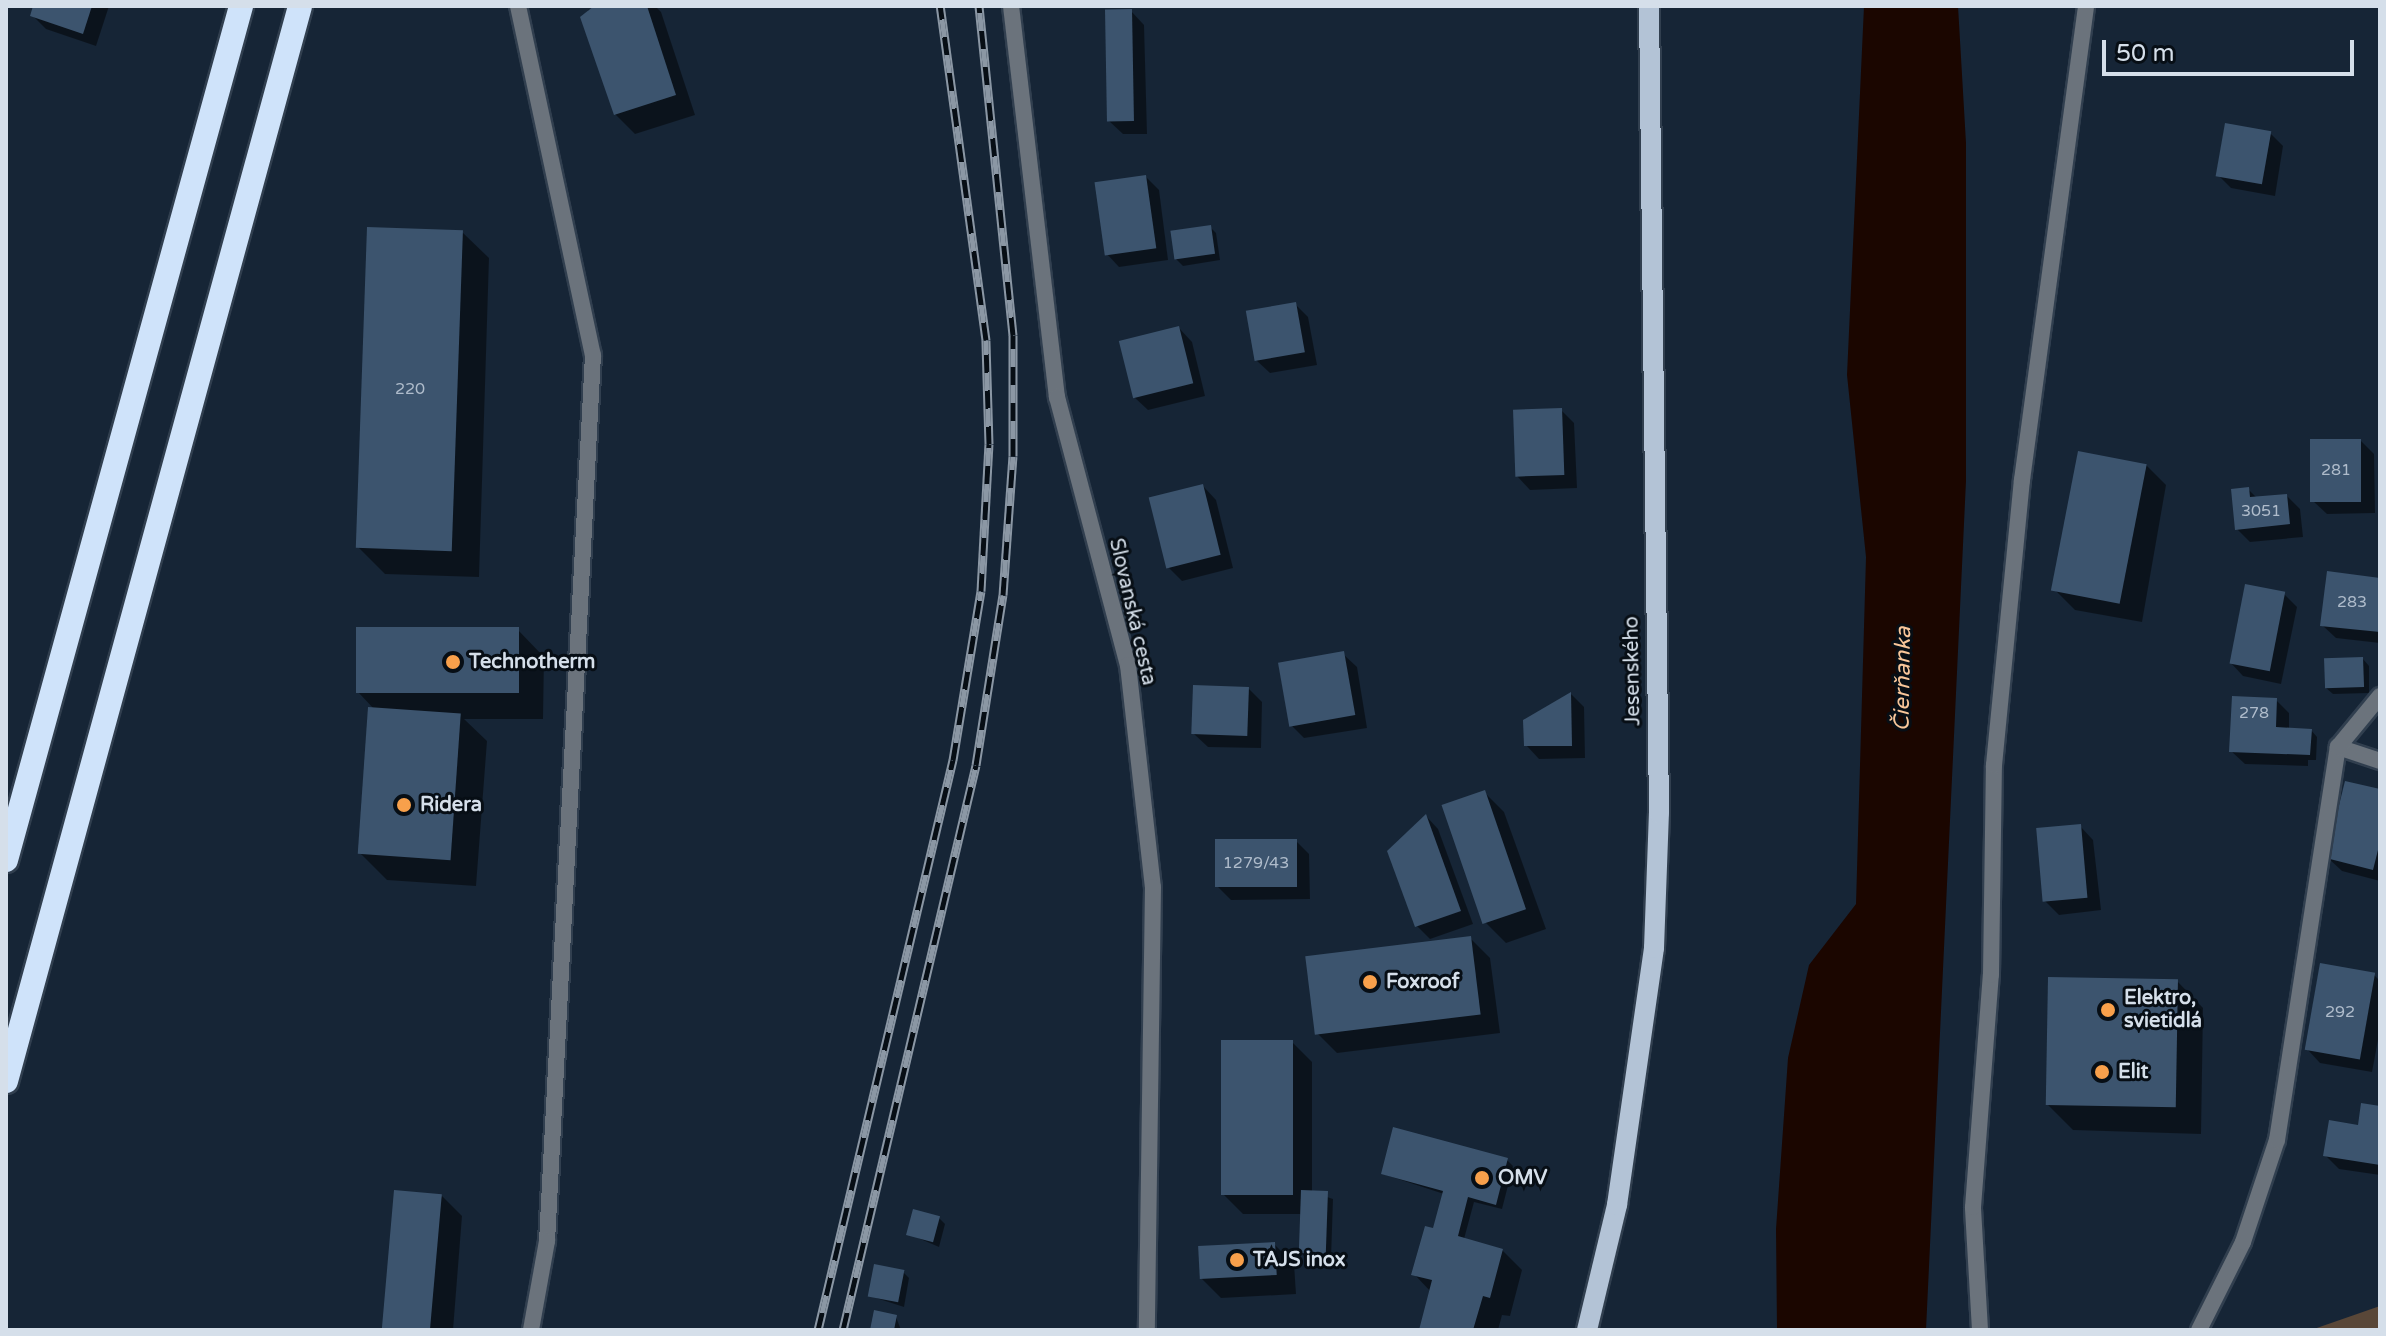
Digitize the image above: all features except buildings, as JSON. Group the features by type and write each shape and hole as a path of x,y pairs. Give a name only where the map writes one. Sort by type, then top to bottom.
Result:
{"highway":[{"path":"6,860 241,6"},
{"path":"6,1081 300,6"}],"main road":[{"name":"Jesenského","path":"1587,1330 1617,1205 1654,948 1659,813 1649,6"}],"street":[{"path":"518,6 593,355 547,1241 531,1330"},
{"name":"Slovanská cesta","path":"1011,6 1057,397 1128,665 1153,887 1147,1330"},
{"path":"1980,1330 1973,1207 1991,975 1994,765 2022,480 2086,6"},
{"path":"2199,1330 2243,1242 2277,1140 2338,747 2380,696"},
{"path":"2338,747 2380,761"}],"shaded area":[{"path":"2380,1306 2380,1330 2311,1330"}],"water":[{"name":"Čierňanka","path":"1864,6 1958,6 1966,143 1966,481 1926,1330 1777,1330 1776,1229 1788,1058 1809,965 1856,904 1866,557 1847,375"}],"railway":[{"path":"818,1330 953,760 981,591 989,444 986,340 940,6"},
{"path":"843,1330 976,765 1003,595 1013,456 1013,335 979,6"}],"place":[{"name":"Technotherm","path":"453,662"},
{"name":"Ridera","path":"404,805"},
{"name":"Foxroof","path":"1370,982"},
{"name":"Elektro, svietidlá","path":"2108,1010"},
{"name":"Elit","path":"2102,1072"},
{"name":"OMV","path":"1482,1178"},
{"name":"TAJS inox","path":"1237,1260"}]}
